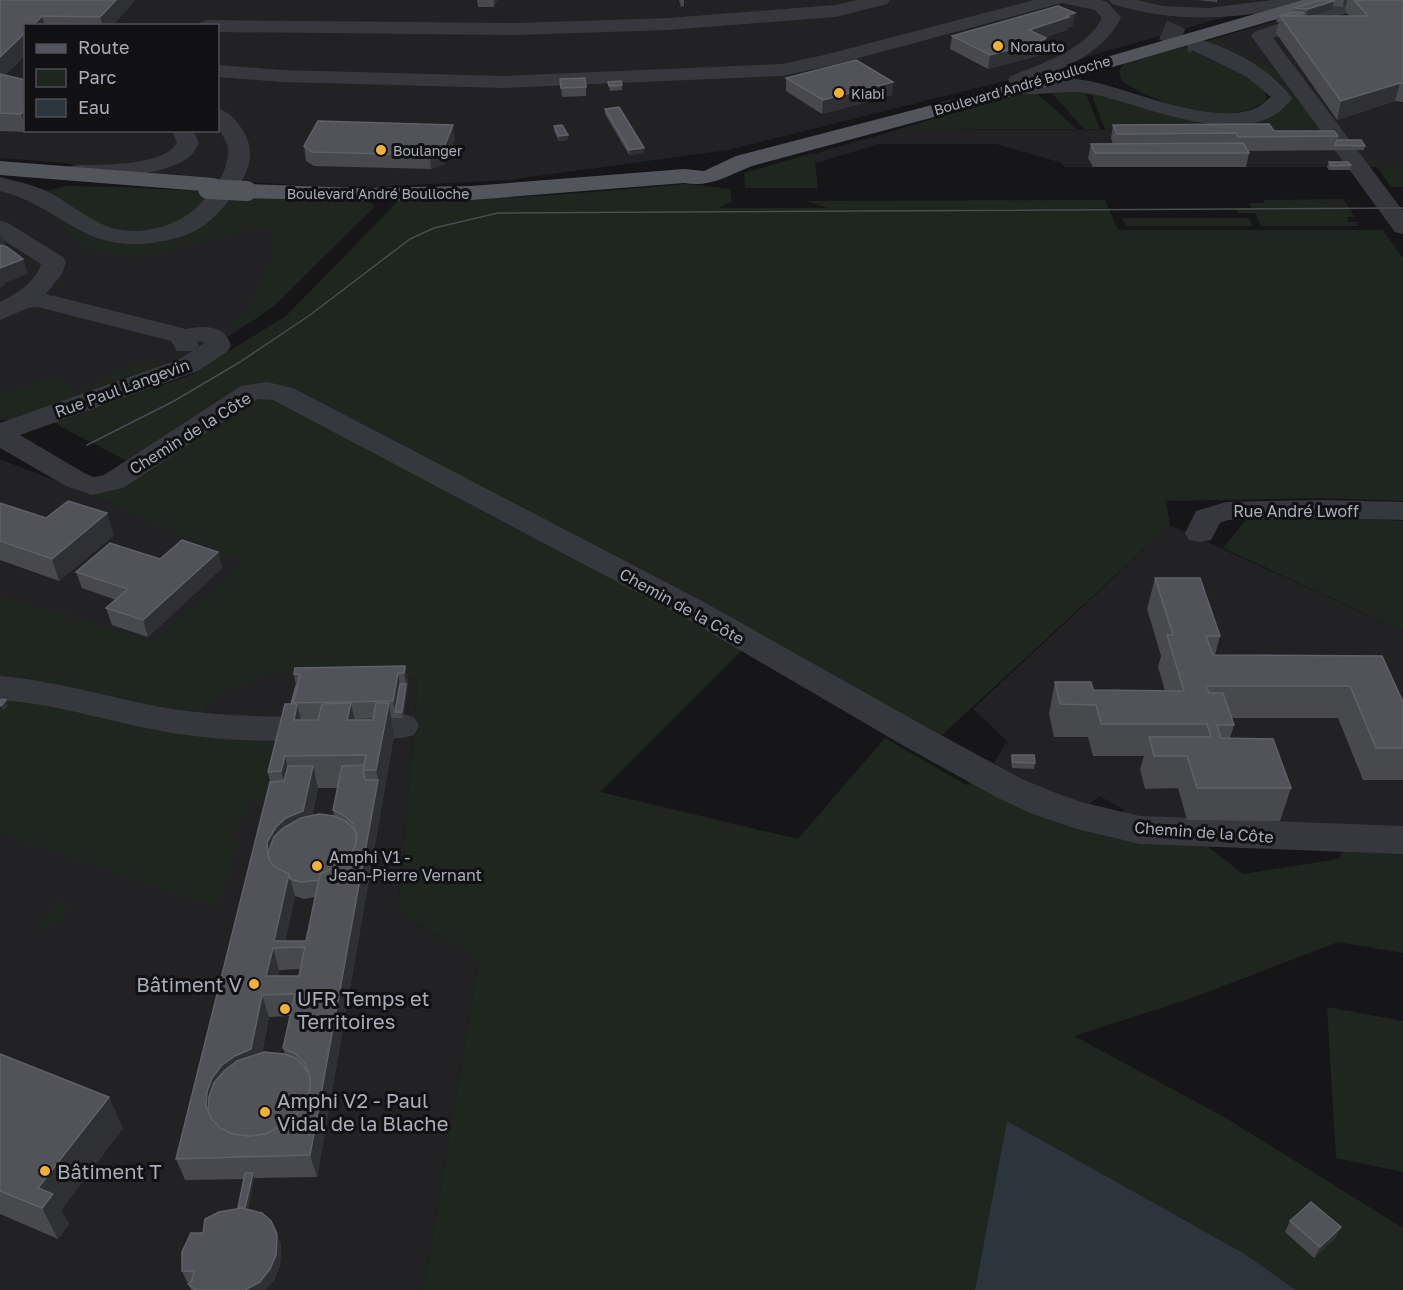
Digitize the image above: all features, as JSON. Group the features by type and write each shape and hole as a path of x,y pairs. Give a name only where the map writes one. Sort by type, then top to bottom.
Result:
{"main road":[{"name":"Boulevard André Boulloche","path":"1011,87 1301,0"},
{"name":"Boulevard André Boulloche","path":"0,177 250,189 323,195 461,193 681,172 708,178 719,173 718,165 1011,87 1323,0"},
{"name":"Boulevard André Boulloche","path":"0,168 211,187"}],"street":[{"path":"880,0 852,12 858,21 879,33 904,36 977,20 1029,0"},
{"path":"219,26 517,30 668,24 835,11 880,0"},
{"path":"219,71 281,76 504,82 782,70 826,61 1055,0"},
{"path":"1011,87 1072,54 1110,26 1112,17 1101,6 1069,0"},
{"path":"1103,0 1155,26"},
{"path":"1118,0 1191,15 1250,10 1301,0"},
{"path":"1388,4 1341,9 1261,36 1345,147 1393,197 1401,222"},
{"path":"193,24 204,6 204,16 209,21 275,26"},
{"path":"1011,87 1085,86 1200,116 1237,118 1257,115 1273,108 1282,98 1274,86 1259,76 1195,44"},
{"path":"1124,56 1112,68 1112,79 1124,90 1157,105"},
{"path":"219,87 242,79 281,76"},
{"path":"0,184 34,194 92,229 108,235 138,237 172,231 191,223 206,212 237,173 240,157 226,122 219,116"},
{"path":"55,173 129,170 165,161 185,151 189,144 188,137 184,132"},
{"path":"0,228 54,262 47,278 11,306"},
{"name":"Rue Paul Langevin","path":"0,434 189,365 218,346 216,338 191,338 38,299 11,306"},
{"name":"Chemin de la Côte","path":"0,434 76,480 92,486 113,482 251,392 267,390 284,394 690,608 916,737 1009,788 1043,803 1140,830 1403,840"},
{"name":"Rue André Lwoff","path":"1200,533 1207,517 1226,511 1324,509 1403,511"},
{"path":"0,688 60,697 151,718 213,726 402,726"}],"shaded area":[{"path":"0,0 1284,0 989,85 728,150 508,180 329,187 128,174 66,163 0,158"},
{"path":"1347,0 1403,0 1403,167 1348,167 1329,170 1327,167 1064,167 1062,163 996,144 880,144 815,163 818,188 745,188 746,173 897,130 1252,129 1306,106 1281,73 1217,38"},
{"path":"0,190 375,206 274,306 201,355 16,420 0,420"},
{"path":"0,459 92,495 244,561 153,644 276,671 294,682 418,679 398,912 479,959 425,1279 419,1290 0,1290"},
{"path":"1170,525 1403,631 1403,831 1126,822 1123,809 1099,796 1086,807 992,767 1007,741 973,709"}],"green space":[{"path":"1217,38 1281,73 1321,125 1309,128 1105,129 1092,96 1086,94 1100,129 1084,129 1049,90 1034,91 1077,129 896,130 1034,89 1080,88 1169,113 1267,117 1284,106 1288,95 1281,84 1250,63 1202,42"},
{"path":"1184,46 1255,81 1264,89 1267,99 1252,108 1234,113 1194,111 1154,98 1122,81 1119,71 1125,62"},
{"path":"813,153 818,188 745,188 744,173"},
{"path":"1377,167 1403,167 1403,187 1391,187"},
{"path":"688,184 730,189 732,202 718,208 828,208 806,201 1105,200 1118,230 1383,230 1403,258 1403,501 1322,498 1166,501 1170,525 931,745 749,643 600,792 798,839 885,738 966,785 975,781 1028,810 1054,821 1128,839 1208,847 1243,874 1339,859 1345,843 1403,844 1403,953 1338,942 1192,998 1074,1036 1224,1117 1403,1228 1403,1290 1296,1290 1245,1254 1007,1122 975,1290 419,1290 425,1279 479,959 398,912 418,679 294,682 276,671 229,690 213,700 205,706 204,719 0,680 0,597 14,599 42,610 70,614 152,644 243,562 92,495 237,399 127,461 52,422 189,376 286,316 398,201 542,196"},
{"path":"65,186 215,192 198,213 172,226 136,233 106,230 42,192"},
{"path":"230,194 368,201 375,206 274,306 251,322 227,330 251,304 270,264 275,247 272,228 253,230 141,258 91,250 61,230 67,228 34,203 137,242"},
{"path":"1343,199 1355,217 1347,217 1348,222 1358,222 1359,226 1261,226 1255,213 1238,213 1235,208 1251,208 1249,203 1265,203 1264,200"},
{"path":"1122,218 1248,218 1253,226 1126,226"},
{"path":"183,353 200,353 31,414 0,417 0,396 54,376 76,393 143,358 163,366"},
{"path":"1348,518 1403,521 1403,631 1223,548 1246,520"},
{"path":"0,693 299,734 266,804 257,805 257,799 248,799 239,827 234,827 232,836 237,836 238,843 217,908 0,833"},
{"path":"62,898 66,902 66,912 59,923 33,931"},
{"path":"1327,1007 1403,1021 1403,1172 1336,1158"}],"water":[{"path":"1007,1121 1245,1254 1296,1290 975,1290"}],"building":[{"path":"0,0 116,0 100,17 42,16 34,24 24,24 24,34 0,57"},
{"path":"1320,0 1334,1 1308,9 1294,8"},
{"path":"1354,0 1403,0 1403,83 1341,101 1280,16 1368,16"},
{"path":"1058,6 1075,13 1029,30 1046,38 1039,42 990,55 952,36"},
{"path":"1295,12 1304,13 1281,16"},
{"path":"856,60 893,82 823,100 786,78"},
{"path":"0,74 24,80 24,111 21,114 0,113"},
{"path":"585,78 586,87 561,88 560,79"},
{"path":"621,81 622,85 609,86 608,82"},
{"path":"619,107 644,148 629,150 605,109"},
{"path":"318,121 453,125 443,150 430,155 312,152 304,146"},
{"path":"1269,124 1274,131 1334,131 1338,136 1238,137 1236,133 1117,134 1113,125"},
{"path":"562,125 568,135 559,136 554,126"},
{"path":"1337,140 1361,140 1365,146 1335,145"},
{"path":"1243,143 1249,153 1095,153 1091,144"},
{"path":"1329,162 1348,162 1351,165 1331,166"},
{"path":"0,245 7,247 23,259 0,268"},
{"path":"68,501 107,513 52,559 0,541 0,503 46,518"},
{"path":"182,540 218,552 143,620 106,608 128,589 76,572 110,543 160,559"},
{"path":"1155,578 1200,578 1220,636 1206,636 1213,655 1382,656 1403,702 1403,748 1376,748 1350,686 1206,686 1209,693 1223,693 1234,725 1217,725 1221,738 1273,739 1291,788 1197,788 1187,756 1154,756 1149,737 1211,737 1207,724 1101,724 1096,705 1060,704 1055,682 1091,682 1093,690 1184,691 1167,635 1173,635"},
{"path":"405,666 404,673 398,673 393,701 293,703 300,674 294,674 295,668"},
{"path":"400,684 406,684 402,712 395,712"},
{"path":"296,686 298,686 294,704 291,704"},
{"path":"351,703 347,720 373,720 376,703 389,703 376,770 363,770 366,755 285,756 281,771 268,772 285,704 297,704 294,720 318,720 322,704"},
{"path":"1012,755 1034,755 1035,763 1013,762"},
{"path":"364,765 365,780 378,780 310,1155 176,1159 270,782 284,781 288,766 313,766 303,811 286,818 276,827 267,842 268,858 275,867 289,874 274,941 306,941 320,874 340,865 350,855 356,844 357,834 353,824 345,816 333,810 342,766","holes":["305,947 299,976 266,976 273,948","295,994 283,1048 296,1054 305,1064 310,1076 310,1089 305,1103 295,1116 265,1134 249,1136 233,1134 220,1128 211,1118 206,1106 207,1092 212,1078 222,1065 251,1049 262,995"]},
{"name":"Amphi V1 - Jean-Pierre Vernant","path":"319,814 334,816 346,821 354,829 356,844 350,855 340,865 320,874 319,880 300,882 290,879 289,874 275,867 270,861 268,853 274,837 283,828 301,818"},
{"name":"Amphi V2 - Paul Vidal de la Blache","path":"264,1052 285,1054 297,1059 306,1069 310,1077 310,1089 305,1103 295,1116 265,1134 249,1136 233,1134 220,1128 208,1111 209,1097 214,1083 237,1061"},
{"name":"Bâtiment T","path":"0,1054 109,1097 38,1188 53,1194 42,1208 0,1191"},
{"path":"245,1173 253,1173 245,1208 238,1208"},
{"path":"1311,1202 1341,1227 1320,1247 1290,1221"},
{"path":"242,1208 262,1213 271,1221 277,1234 276,1255 270,1269 260,1282 245,1290 196,1290 188,1284 192,1280 194,1271 182,1271 182,1252 191,1233 203,1233 205,1219 219,1212"}],"tunnel":[{"path":"1163,30 1195,44"}],"tram line":[{"path":"87,445 174,401 240,362 310,315 410,239 434,228 498,213 1403,208"}],"place":[{"name":"Norauto","path":"998,46"},
{"name":"Kiabi","path":"839,93"},
{"name":"Boulanger","path":"381,150"},
{"name":"Amphi V1 - Jean-Pierre Vernant","path":"317,866"},
{"name":"Bâtiment V","path":"254,984"},
{"name":"UFR Temps et Territoires","path":"285,1009"},
{"name":"Amphi V2 - Paul Vidal de la Blache","path":"265,1112"},
{"name":"Bâtiment T","path":"45,1171"}]}
